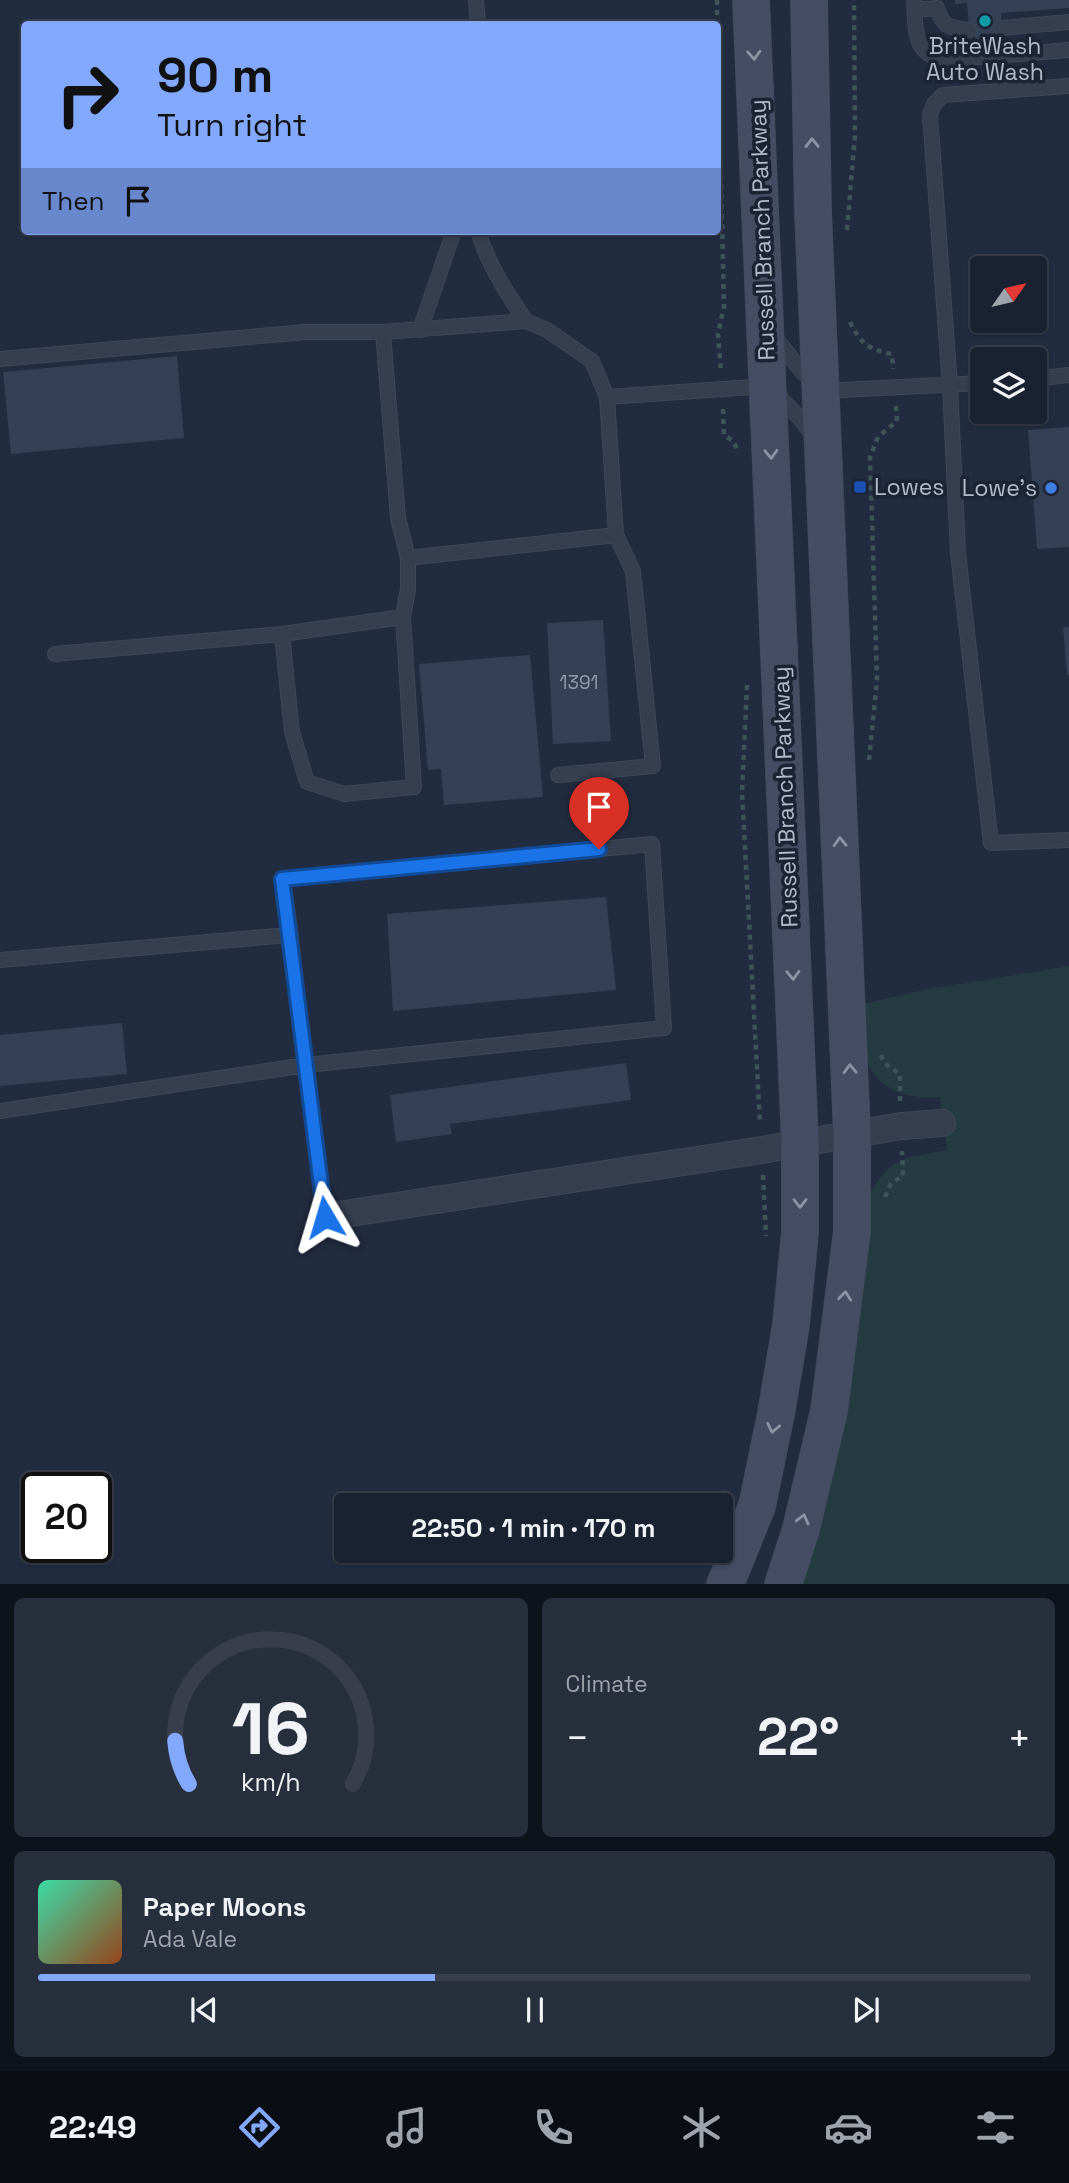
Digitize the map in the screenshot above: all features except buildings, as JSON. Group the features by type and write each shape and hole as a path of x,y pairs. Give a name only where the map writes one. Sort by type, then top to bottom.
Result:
{"main road":[{"name":"Russell Branch Parkway","path":"725,1584 757,1506 791,1325 800,1232 800,1143 751,0"},
{"path":"783,1584 801,1529 829,1411 852,1231 852,1134 813,211 809,0"}],"street":[{"path":"325,1217 901,1126 942,1123"}],"lane":[{"path":"476,0 478,21"},
{"path":"969,30 949,27 942,22 937,8 914,5 916,34 928,56 942,60 1069,50"},
{"path":"1002,28 1069,22"},
{"path":"1069,86 943,95 934,104 930,115 950,386 958,553 991,843 1069,840"},
{"path":"420,330 453,235"},
{"path":"479,235 501,286 526,321"},
{"path":"0,359 306,331 383,332 526,321 547,330 592,361 607,397 617,535 633,570 653,766 558,775"},
{"path":"766,325 821,391 970,384"},
{"path":"282,635 292,732 307,782 344,794 414,787 403,617 408,589 408,558 398,518 383,332"},
{"path":"1047,378 1069,375"},
{"path":"607,397 768,386 796,414 824,449"},
{"path":"408,558 617,535"},
{"path":"55,654 282,635 403,617"},
{"path":"0,1111 306,1065 664,1028 652,844 282,879 306,1065 325,1217"},
{"path":"0,960 289,935"}],"path":[{"path":"717,0 717,21"},
{"path":"721,175 724,306 718,334 724,435 733,441 741,457"},
{"path":"747,682 742,792 766,1244"},
{"path":"724,1493 728,1481"}],"green space":[{"path":"1069,966 1069,1584 798,1584 868,1196 893,1165 910,1157 947,1150 940,1097 916,1097 884,1084 869,1066 863,1042 863,1004 923,990"}],"place":[{"name":"BriteWash Auto Wash","path":"985,21"},
{"name":"Lowes","path":"860,487"},
{"name":"Lowe's","path":"1051,488"}],"route":[{"path":"325,1217 282,879 599,849"}]}
